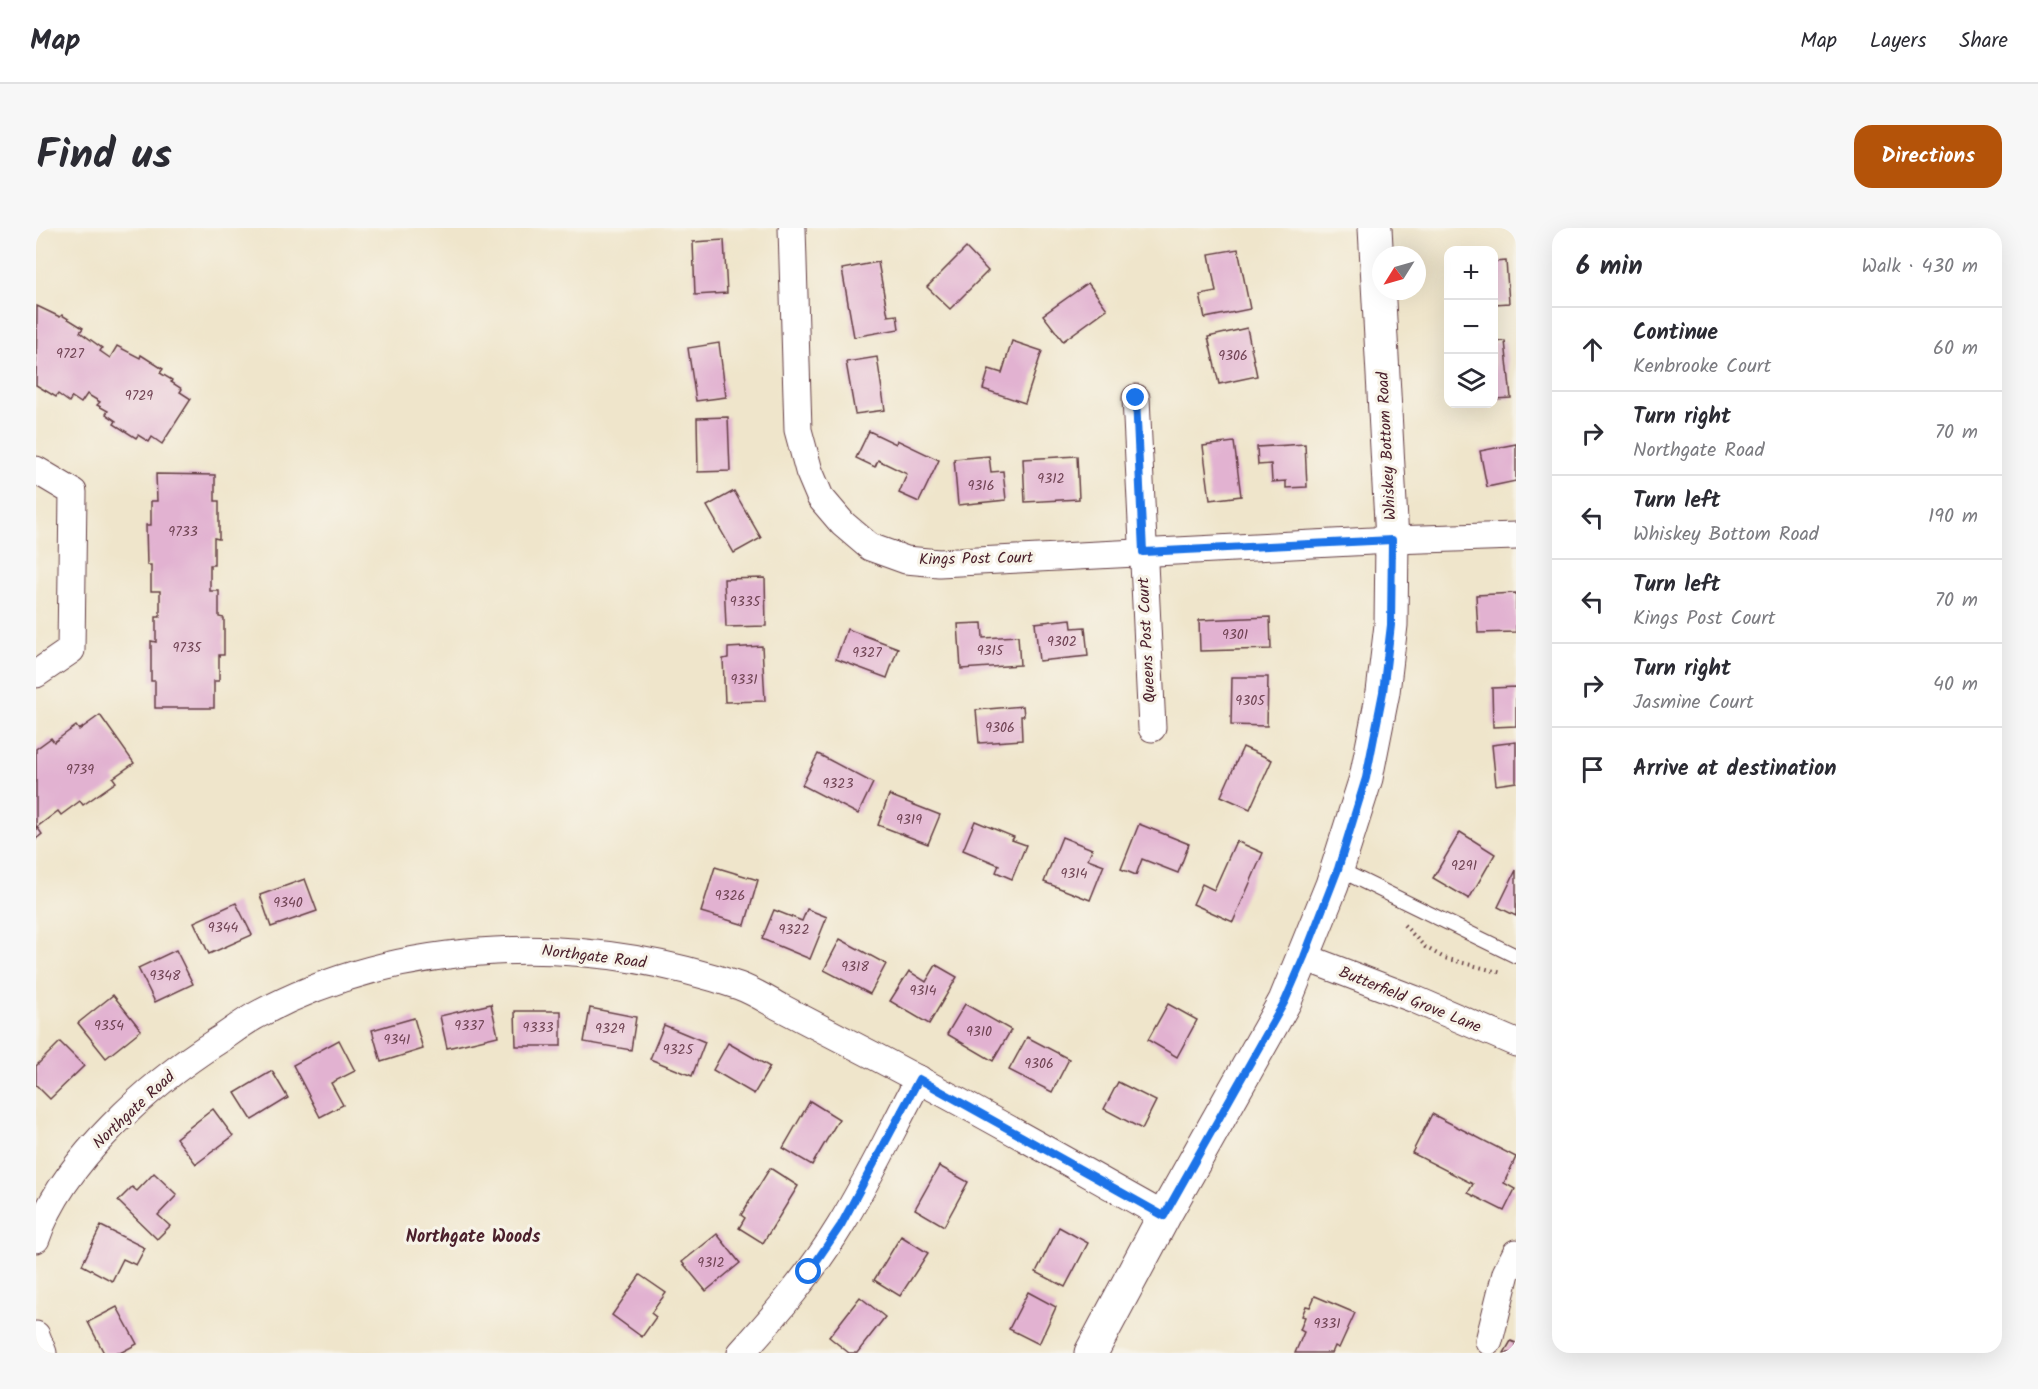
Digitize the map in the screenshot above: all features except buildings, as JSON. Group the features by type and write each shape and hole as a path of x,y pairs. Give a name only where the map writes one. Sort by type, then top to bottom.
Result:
{"street":[{"name":"Kings Post Court","path":"792,228 798,430 809,471 820,497 843,524 870,547 906,560 939,563 1392,540 1516,537"},
{"name":"Whiskey Bottom Road","path":"1091,1353 1164,1216 1285,1001 1338,869 1366,778 1383,692 1391,625 1392,540 1375,228"},
{"name":"Queens Post Court","path":"1136,398 1152,728"},
{"path":"36,470 73,492 74,535 71,650 36,674"},
{"name":"Northgate Road","path":"36,1239 43,1218 80,1160 142,1098 197,1053 257,1015 328,983 399,963 472,952 545,949 681,968 743,987 919,1079 1164,1216"},
{"name":"Butterfield Grove Lane","path":"1304,957 1414,999 1516,1043"},
{"path":"741,1353 780,1310 841,1225 919,1079"},
{"path":"1488,1341 1506,1273 1516,1253"},
{"path":"36,1335 43,1353"}],"lane":[{"path":"1338,869 1516,956"}],"path":[{"path":"1398,919 1425,947 1444,958 1506,975"}],"district":[{"name":"Northgate Woods","path":"473,1237"}],"route":[{"path":"809,1272 841,1225 919,1079 1164,1216 1285,1001 1332,885 1366,778 1383,692 1391,625 1392,540 1143,552 1136,398"}]}
